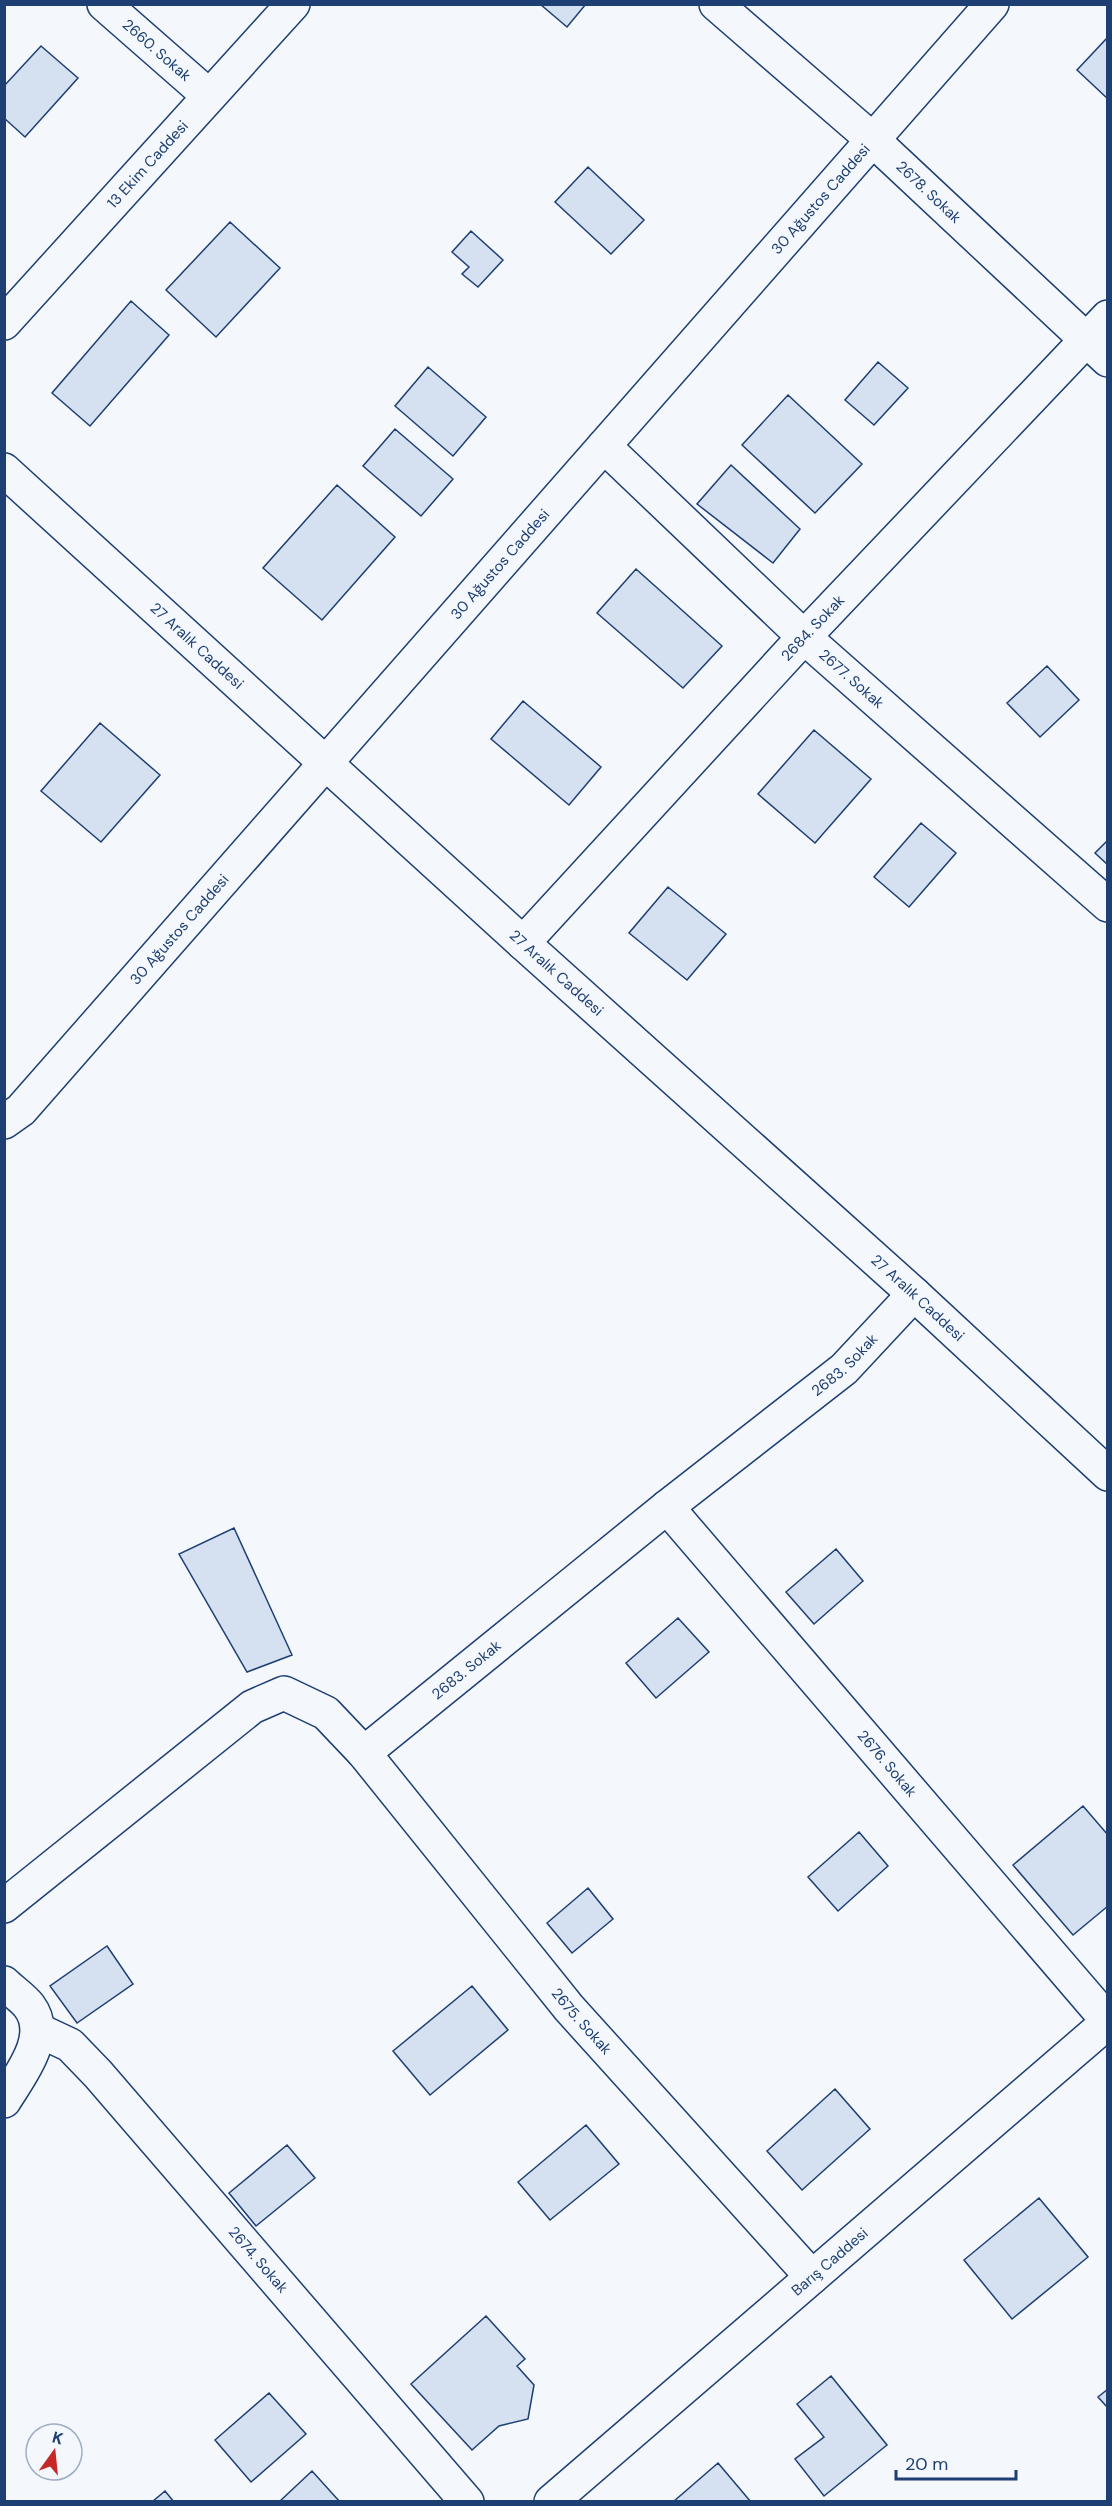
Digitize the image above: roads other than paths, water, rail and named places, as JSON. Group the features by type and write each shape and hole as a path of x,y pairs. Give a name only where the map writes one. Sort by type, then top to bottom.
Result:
{"street":[{"name":"2660. Sokak","path":"104,4 209,96"},
{"name":"13 Ekim Caddesi","path":"4,324 293,4"},
{"name":"2678. Sokak","path":"716,4 873,140 1097,351"},
{"name":"30 Ağustos Caddesi","path":"4,1122 21,1110 992,4"},
{"name":"2684. Sokak","path":"523,943 804,637 1097,351 1107,317"},
{"name":"2677. Sokak","path":"604,446 804,637 1107,905"},
{"name":"27 Aralık Caddesi","path":"4,470 523,943 914,1294 1107,1474"},
{"name":"2683. Sokak","path":"364,1753 667,1507 844,1369 914,1294"},
{"name":"2676. Sokak","path":"667,1507 1107,2021"},
{"path":"4,1906 252,1707 262,1702 284,1693 326,1713 364,1753"},
{"name":"2675. Sokak","path":"364,1753 569,2008 812,2277"},
{"path":"4,1983 30,2007 38,2030 31,2056 4,2100"},
{"name":"Barış Caddesi","path":"563,2498 812,2277 1107,2021"},
{"name":"2674. Sokak","path":"38,2030 70,2045 98,2074 467,2502"}]}
